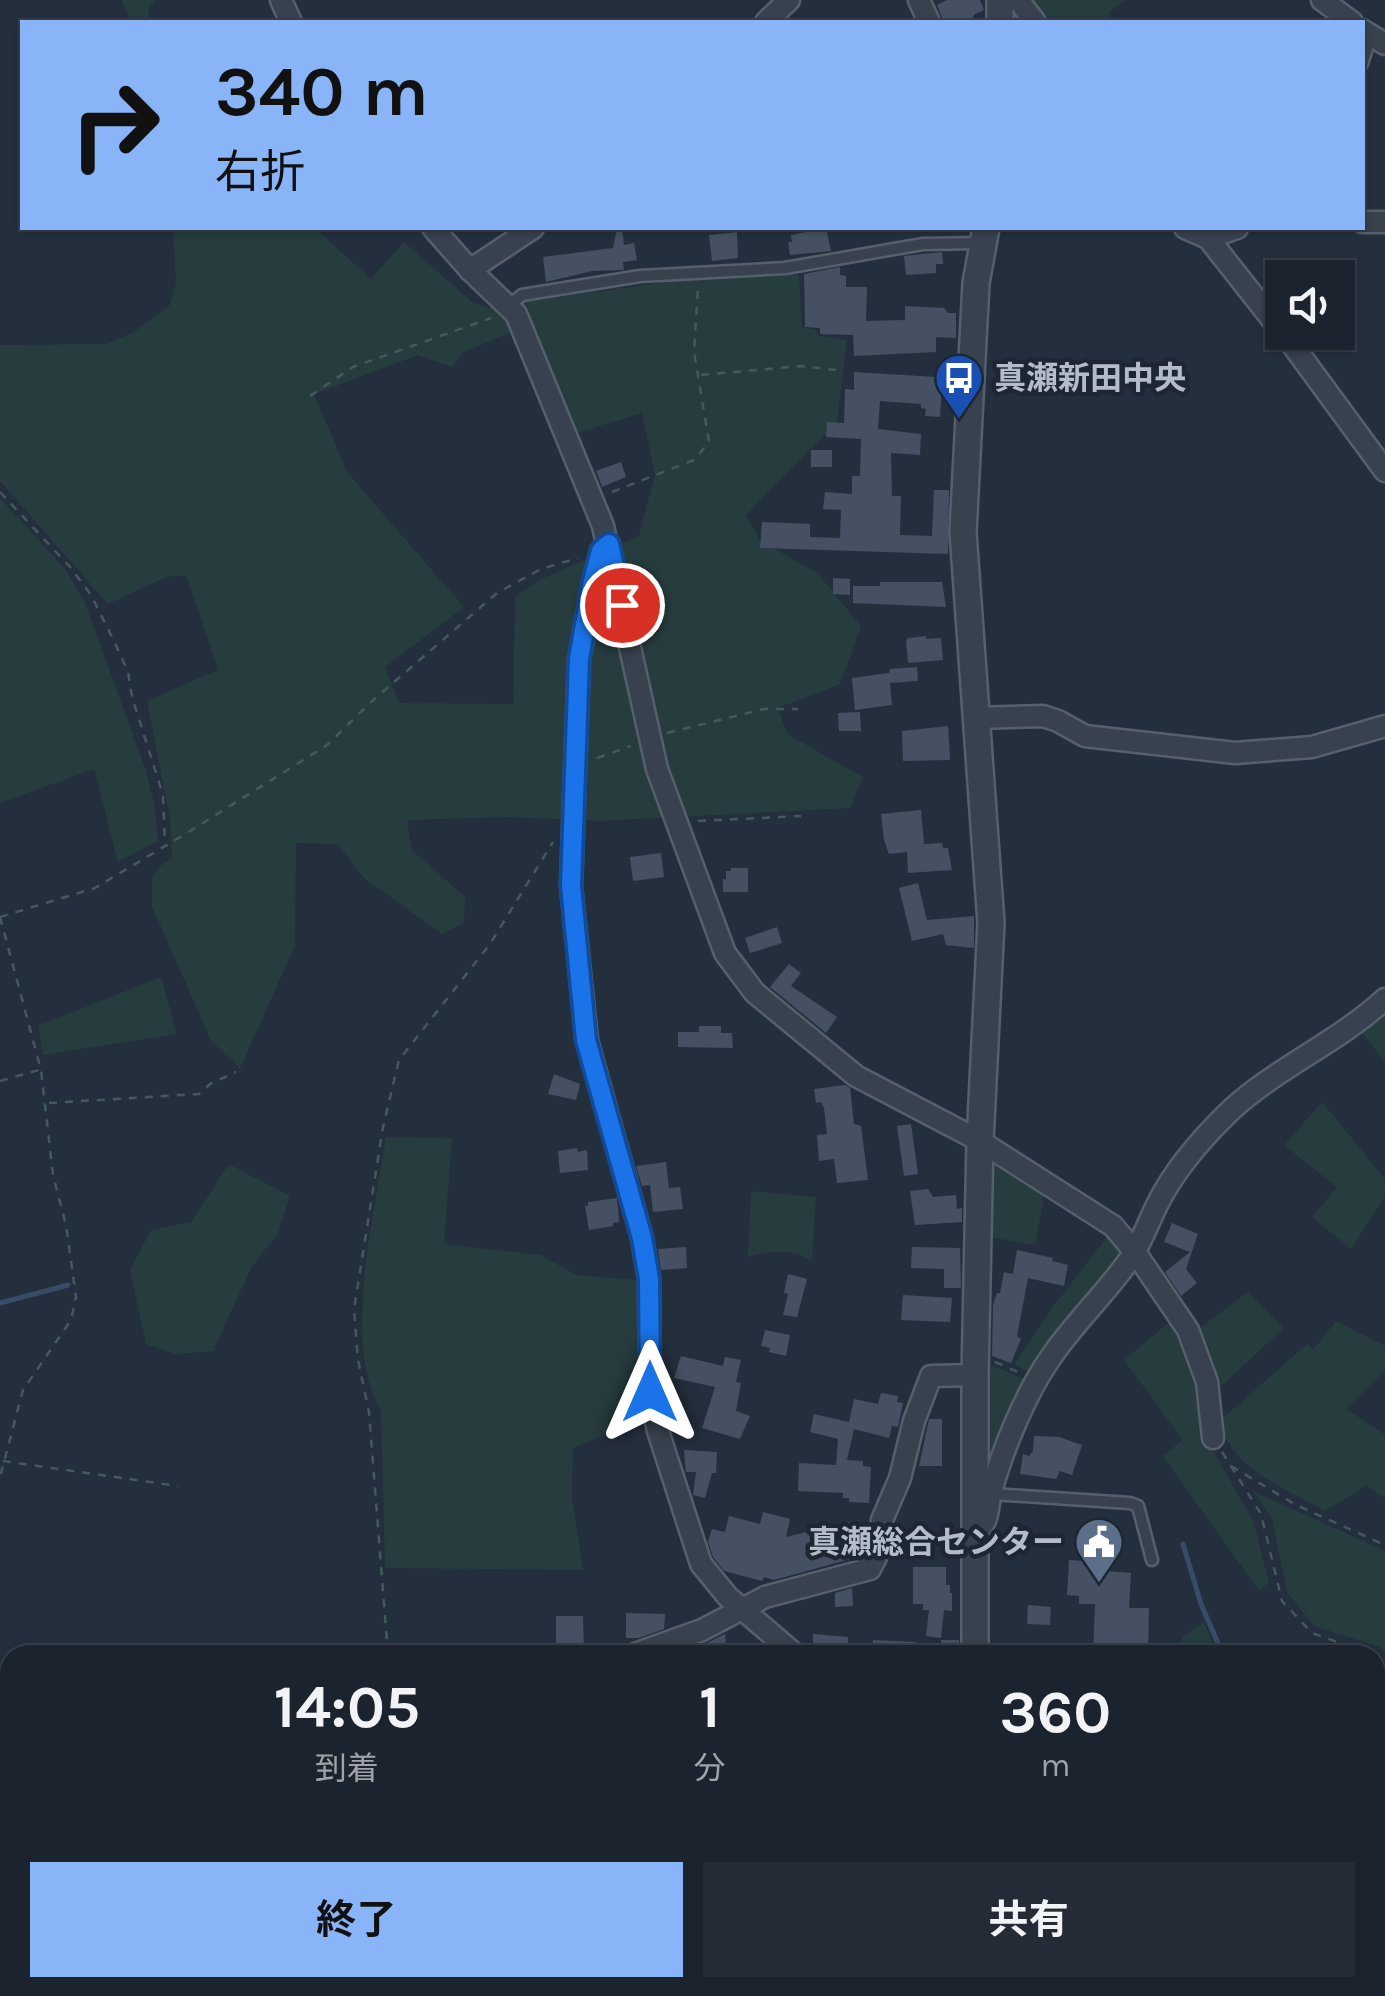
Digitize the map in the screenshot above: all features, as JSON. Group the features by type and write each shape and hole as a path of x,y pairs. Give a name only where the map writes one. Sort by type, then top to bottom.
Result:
{"street":[{"path":"768,20 789,0"},
{"path":"1018,0 1033,20"},
{"path":"436,230 516,314 592,500 674,822 725,954 754,993 856,1076 980,1141 1113,1226 1188,1330 1207,1382 1213,1438"},
{"path":"470,270 530,230"},
{"path":"1190,230 1208,238 1265,309"},
{"path":"1208,238 1231,230"},
{"path":"974,1645 980,1141 991,923 962,532 976,282 985,235"},
{"path":"1296,350 1385,470"},
{"path":"605,548 579,659 571,886 586,1040 642,1238 649,1279 650,1392 658,1431 700,1564 714,1583 784,1645"},
{"path":"976,718 1043,716 1085,736 1236,752 1312,747 1385,726"},
{"path":"974,1533 982,1528 990,1494 1037,1380 1061,1342 1135,1252 1177,1172 1233,1109 1260,1086 1340,1035 1385,999"},
{"path":"660,1645 702,1630 740,1607 792,1588 870,1569 877,1555 882,1520 900,1478 914,1421 931,1376 979,1367"}],"lane":[{"path":"508,306 522,294 640,276 785,268 985,235"},
{"path":"990,1494 1138,1506 1152,1560"}],"path":[{"path":"592,500 700,455 711,436 694,352 698,272"},
{"path":"310,396 353,367 456,333 504,313 508,306"},
{"path":"699,375 802,366 844,371"},
{"path":"0,492 70,567 91,596 122,658 163,795 165,846"},
{"path":"0,1477 23,1390 71,1320 76,1278 54,1175 40,1070 0,917 95,888 165,846 327,745 399,676 497,593 541,569 605,548"},
{"path":"575,765 684,727 747,712 798,709"},
{"path":"387,1645 369,1412 358,1360 354,1309 383,1127 399,1060 490,944 574,808"},
{"path":"674,822 801,816"},
{"path":"0,1080 40,1070"},
{"path":"46,1104 199,1094 236,1072"},
{"path":"979,1367 1037,1380"},
{"path":"1213,1438 1261,1514 1282,1601 1312,1633 1346,1645"},
{"path":"3,1461 178,1486"},
{"path":"1230,1465 1296,1505 1385,1545"}],"green space":[{"path":"121,0 156,0 149,7 148,19 131,20"},
{"path":"1026,0 1125,0 1104,20 1041,20"},
{"path":"173,230 317,230 371,279 404,242 472,302 499,311 525,302 706,276 799,275 802,327 815,330 819,336 847,340 837,423 746,515 760,540 818,574 861,626 840,684 778,708 787,734 863,777 850,808 599,821 508,817 407,820 412,850 465,897 464,923 442,934 364,878 338,844 296,843 295,946 240,1068 211,1041 152,906 152,878 172,858 170,819 147,701 218,670 186,575 166,577 108,604 0,481 0,345 106,344 134,332 170,305 176,283","holes":["533,323 534,336 574,434 642,413 655,474 639,536 537,581 515,597 513,704 399,703 385,667 464,607 347,472 314,394 418,355 452,367 464,352"]},
{"path":"0,498 65,569 84,600 145,768 155,806 158,841 118,862 94,769 0,803"},
{"path":"161,977 177,1034 43,1055 38,1026"},
{"path":"1382,1010 1385,1014 1385,1062 1361,1031"},
{"path":"1322,1102 1385,1179 1385,1196 1351,1249 1312,1217 1337,1187 1284,1145"},
{"path":"386,1137 452,1138 444,1244 540,1255 577,1275 636,1280 644,1419 573,1448 572,1497 583,1570 385,1568 381,1411 369,1383 362,1314 369,1239"},
{"path":"993,1160 1045,1190 1035,1245 990,1237"},
{"path":"229,1164 290,1196 278,1233 251,1268 213,1351 176,1354 146,1344 130,1270 151,1230 191,1222"},
{"path":"751,1191 816,1197 812,1261 780,1252 748,1257"},
{"path":"1110,1233 1125,1251 1068,1318 1030,1373 1014,1364 1053,1307"},
{"path":"1248,1292 1284,1328 1218,1389 1196,1331"},
{"path":"1172,1320 1195,1374 1206,1438 1253,1521 1269,1582 1259,1591 1163,1456 1183,1440 1124,1360"},
{"path":"1336,1321 1385,1346 1385,1370 1346,1409 1385,1435 1385,1496 1367,1485 1325,1511 1247,1464 1226,1437 1221,1420 1307,1344 1313,1350"},
{"path":"988,1364 1030,1381 996,1452 987,1450"},
{"path":"1253,1491 1385,1551 1385,1645 1314,1626 1287,1592 1272,1519"},
{"path":"1204,1622 1214,1645 1180,1645 1183,1637"}],"building":[{"path":"947,0 980,0 984,10 970,20 943,20 937,5"},
{"path":"617,230 622,230 624,245 634,243 637,260 623,262 624,270 592,271 546,282 543,257 613,248"},
{"path":"826,230 831,251 790,255 791,235"},
{"path":"737,232 738,258 712,261 709,235"},
{"path":"942,252 943,264 936,264 936,273 906,275 904,256"},
{"path":"840,267 840,275 846,276 846,287 867,287 866,321 905,320 905,306 944,308 948,313 956,313 956,338 936,337 936,352 854,356 853,335 820,334 820,328 805,327 804,274"},
{"path":"854,372 936,377 936,384 942,384 940,417 925,416 926,409 921,404 880,401 878,429 921,434 920,455 891,453 892,496 901,496 900,535 932,536 934,490 949,490 948,554 760,548 762,522 810,524 810,537 840,538 841,510 823,509 825,492 852,494 852,476 860,476 861,439 826,437 827,422 844,423 845,389 854,390"},
{"path":"811,450 832,450 832,467 811,467"},
{"path":"621,462 626,477 602,487 596,471"},
{"path":"833,578 850,579 850,595 833,594"},
{"path":"880,582 942,582 946,607 853,603 853,586 880,586"},
{"path":"908,638 941,638 943,660 908,663"},
{"path":"917,667 918,681 890,683 892,705 855,710 852,678"},
{"path":"860,712 861,731 839,731 838,713"},
{"path":"948,726 950,760 903,761 902,731"},
{"path":"921,810 924,844 942,843 943,848 948,848 952,870 908,873 907,852 889,854 881,814"},
{"path":"661,853 664,877 633,881 630,857"},
{"path":"731,868 748,868 748,892 723,892 723,879"},
{"path":"918,883 927,920 974,916 974,948 946,945 943,934 912,941 899,888"},
{"path":"777,927 782,943 750,953 745,938"},
{"path":"789,964 801,973 791,986 837,1017 826,1033 770,987"},
{"path":"699,1026 721,1026 721,1033 732,1033 733,1048 678,1047 678,1032 699,1032"},
{"path":"554,1074 580,1084 576,1100 548,1094"},
{"path":"845,1085 850,1088 854,1124 861,1126 868,1180 837,1183 834,1159 819,1161 817,1135 827,1134 824,1108 821,1102 816,1103 814,1089"},
{"path":"911,1124 918,1174 904,1176 897,1126"},
{"path":"577,1148 578,1152 587,1150 588,1170 560,1173 558,1151"},
{"path":"666,1162 669,1188 680,1187 683,1209 653,1212 650,1185 642,1186 636,1166"},
{"path":"928,1189 933,1197 956,1195 957,1209 962,1208 962,1222 915,1225 910,1191"},
{"path":"617,1198 619,1222 589,1230 585,1206 588,1202"},
{"path":"1172,1223 1198,1234 1186,1269 1197,1283 1181,1296 1165,1272 1190,1252 1164,1242"},
{"path":"686,1247 687,1268 661,1270 658,1249"},
{"path":"912,1247 960,1248 961,1288 944,1288 944,1269 911,1268"},
{"path":"1017,1250 1068,1265 1064,1286 1028,1278 1017,1336 1021,1339 1011,1363 992,1356 993,1305 1004,1272 1013,1274"},
{"path":"788,1274 807,1279 797,1317 783,1315"},
{"path":"903,1295 952,1298 950,1322 901,1320"},
{"path":"765,1330 790,1335 786,1356 761,1346"},
{"path":"681,1356 723,1366 725,1357 741,1360 736,1411 750,1416 740,1439 702,1428 715,1387 674,1378"},
{"path":"881,1393 898,1396 897,1402 903,1403 898,1427 892,1426 889,1438 854,1429 847,1460 863,1461 863,1466 871,1467 869,1503 849,1502 843,1493 798,1491 799,1463 836,1465 838,1439 810,1432 814,1414 849,1422 854,1399 878,1404"},
{"path":"929,1419 942,1419 942,1466 919,1466"},
{"path":"1034,1436 1059,1437 1082,1445 1072,1475 1060,1471 1056,1479 1020,1474 1023,1454 1029,1456 1033,1451"},
{"path":"684,1450 717,1452 716,1473 712,1473 705,1498 693,1495 696,1472 686,1472"},
{"path":"763,1512 790,1519 786,1537 853,1521 861,1556 774,1580 764,1577 762,1581 724,1571 708,1542 712,1529 725,1532 729,1516 760,1524"},
{"path":"1069,1560 1100,1562 1106,1571 1131,1573 1129,1608 1149,1608 1148,1645 1093,1645 1095,1604 1079,1604 1079,1596 1067,1595"},
{"path":"913,1567 946,1567 952,1611 944,1610 941,1638 926,1636 929,1610 923,1610 923,1604 913,1604"},
{"path":"852,1588 853,1606 835,1607 835,1593"},
{"path":"1028,1605 1051,1607 1050,1625 1027,1624"},
{"path":"626,1613 665,1614 664,1629 626,1638"},
{"path":"556,1616 583,1616 584,1645 556,1645"},
{"path":"725,1634 726,1645 707,1643"},
{"path":"813,1634 848,1637 848,1645 813,1645"},
{"path":"873,1640 916,1642 915,1645 873,1645"},
{"path":"941,1640 959,1640 959,1645 941,1645"}],"waterway":[{"path":"0,1303 68,1285"},
{"path":"1183,1544 1201,1604 1219,1645"}],"place":[{"name":"真瀬新田中央","path":"959,420"},
{"name":"真瀬総合センター","path":"1099,1584"}],"route":[{"path":"622,605 609,544 601,551 592,585 579,659 571,886 586,1040 642,1238 649,1279 650,1392"}]}
